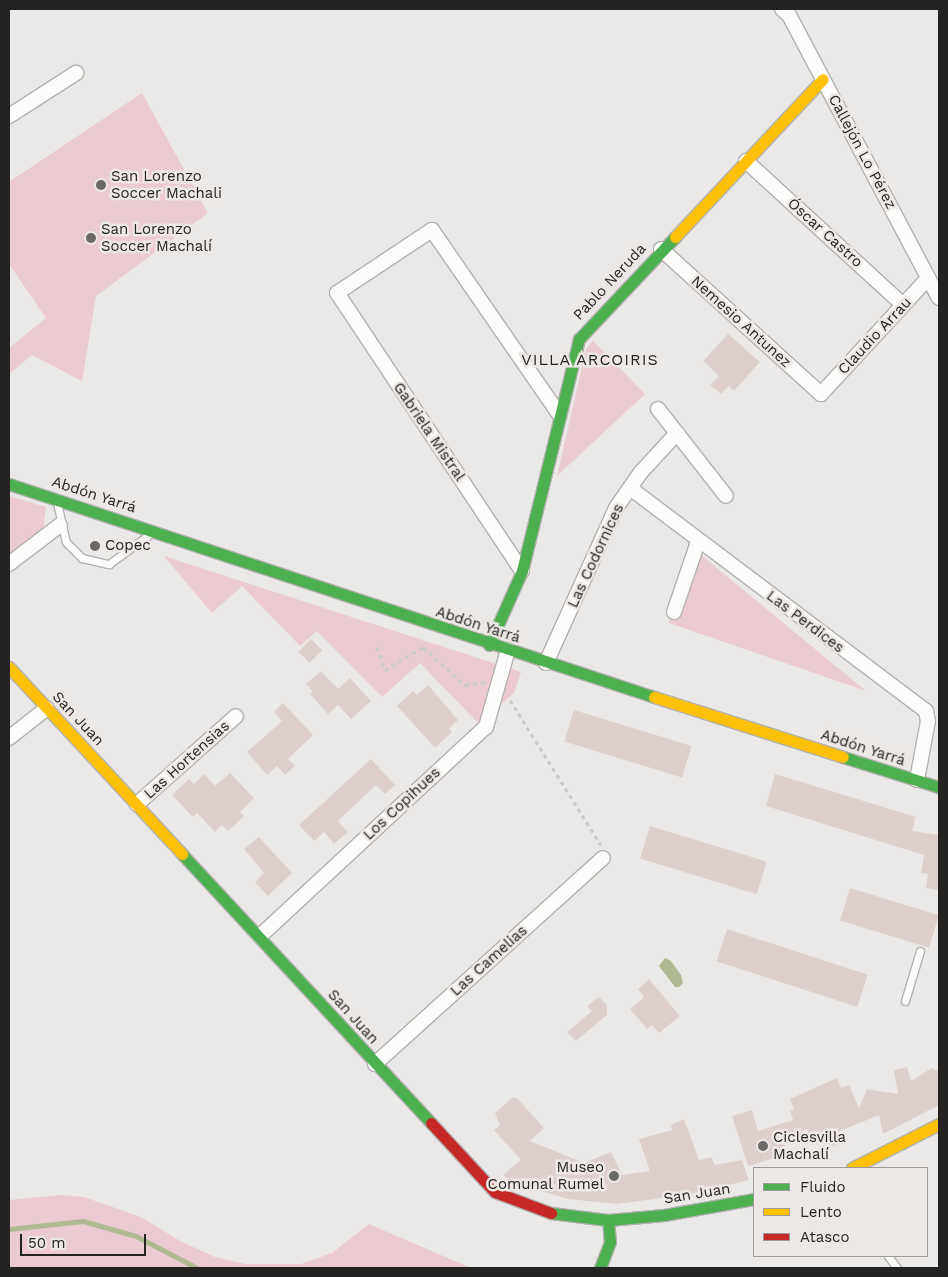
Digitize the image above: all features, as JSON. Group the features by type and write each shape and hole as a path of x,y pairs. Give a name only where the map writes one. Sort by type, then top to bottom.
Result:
{"main road":[{"name":"Pablo Neruda","path":"489,645 522,571 559,414 576,349 585,330 823,79"},
{"name":"Abdón Yarrá","path":"9,484 155,531 489,645 939,787"},
{"name":"San Juan","path":"9,666 495,1192 549,1213 608,1220 664,1214 753,1199"},
{"path":"854,1167 939,1124"},
{"path":"600,1268 610,1242 608,1220"}],"street":[{"name":"Callejón Lo Pérez","path":"782,9 789,15 939,298"},
{"path":"9,116 76,73"},
{"name":"Óscar Castro","path":"746,161 903,305"},
{"name":"Gabriela Mistral","path":"522,571 336,293 432,230 559,414"},
{"name":"Nemesio Antunez","path":"661,249 821,394"},
{"name":"Claudio Arrau","path":"821,394 928,278"},
{"path":"658,409 726,496"},
{"name":"Las Codornices","path":"546,663 613,515 630,488 677,434"},
{"name":"Las Perdices","path":"630,488 698,542 926,711 928,721 917,780"},
{"path":"9,564 60,525"},
{"path":"674,612 698,542"},
{"name":"Los Copihues","path":"260,936 486,727 508,650"},
{"path":"9,738 47,708"},
{"name":"Las Hortensias","path":"137,804 236,716"},
{"name":"Las Camelias","path":"375,1064 603,858"}],"lane":[{"path":"56,499 60,525 66,542 78,555 104,565 119,559 155,531"},
{"path":"904,1001 920,951"},
{"path":"889,1257 897,1268"}],"shaded area":[{"name":"San Lorenzo Soccer Machalí","path":"142,93 208,213 96,296 82,381 32,355 9,374 9,348 46,318 9,264 9,182"},
{"path":"593,341 645,394 557,476 586,349"},
{"path":"9,496 46,507 43,528 9,558"},
{"path":"695,550 866,691 669,623"},
{"path":"164,556 521,672 514,693 479,724 420,663 382,697 317,631 300,646 242,586 212,613"},
{"path":"665,958 671,961 681,975 683,983 679,987 675,987 659,966"},
{"path":"61,1195 84,1197 141,1217 180,1241 215,1257 245,1264 301,1264 332,1253 369,1224 471,1268 9,1268 9,1200"}],"building":[{"path":"728,334 760,362 734,391 729,386 721,394 710,385 719,376 703,361"},
{"path":"311,639 322,650 310,663 298,652"},
{"path":"321,671 338,689 350,678 371,701 351,719 338,705 328,714 310,694 313,691 306,684"},
{"path":"428,685 458,720 449,729 452,732 435,748 397,706 413,691 417,695"},
{"path":"283,703 313,735 288,759 295,766 285,775 277,766 267,775 247,752 282,721 274,712"},
{"path":"574,710 692,746 682,778 564,742"},
{"path":"371,759 395,785 385,794 376,785 338,821 348,832 334,844 324,832 314,841 299,825"},
{"path":"230,773 254,798 240,812 244,816 228,831 222,825 215,832 197,813 193,817 172,795 189,779 194,784 204,774 215,786"},
{"path":"775,774 916,817 912,831 939,835 939,890 926,888 928,874 921,873 924,855 766,806"},
{"path":"650,826 767,862 757,894 640,859"},
{"path":"259,837 292,873 268,896 255,882 264,873 244,849"},
{"path":"850,888 939,915 929,948 840,921"},
{"path":"727,929 868,975 857,1007 716,961"},
{"path":"649,979 680,1016 659,1033 652,1025 647,1029 630,1009 644,997 638,989"},
{"path":"599,997 607,1005 607,1015 576,1041 567,1032 592,1011 587,1006"},
{"path":"907,1067 911,1081 932,1068 939,1072 939,1105 883,1134 879,1115 838,1132 842,1143 829,1148 825,1138 813,1143 807,1129 783,1139 788,1154 748,1166 732,1116 752,1110 758,1131 793,1120 790,1111 794,1110 790,1099 837,1078 841,1088 849,1085 859,1108 867,1089 898,1094 894,1070"},
{"path":"512,1098 517,1098 544,1128 530,1141 584,1163 611,1152 622,1175 650,1171 639,1139 672,1130 671,1125 684,1119 699,1160 711,1157 715,1165 742,1160 749,1180 692,1194 617,1204 568,1199 511,1182 503,1175 521,1160 494,1130 500,1125 495,1113"}],"waterway":[{"path":"9,1229 83,1221 136,1236 197,1268"}],"traffic: fast":[{"path":"489,645 522,571 579,339 675,237"},
{"path":"9,484 654,697"},
{"path":"843,757 939,787"},
{"path":"182,854 431,1123"},
{"path":"551,1213 608,1220 664,1215 753,1199"},
{"path":"600,1268 610,1242 608,1220"}],"traffic: slow":[{"path":"675,237 823,79"},
{"path":"9,667 182,854"},
{"path":"654,697 843,757"},
{"path":"854,1167 939,1124"}],"traffic: jam":[{"path":"431,1123 495,1192 551,1213"}],"place":[{"name":"San Lorenzo Soccer Machali","path":"101,185"},
{"name":"San Lorenzo Soccer Machalí","path":"91,238"},
{"name":"Copec","path":"95,546"},
{"name":"Ciclesvilla Machalí","path":"763,1146"},
{"name":"Museo Comunal Rumel","path":"614,1176"}],"district":[{"name":"VILLA ARCOIRIS","path":"590,360"}]}
